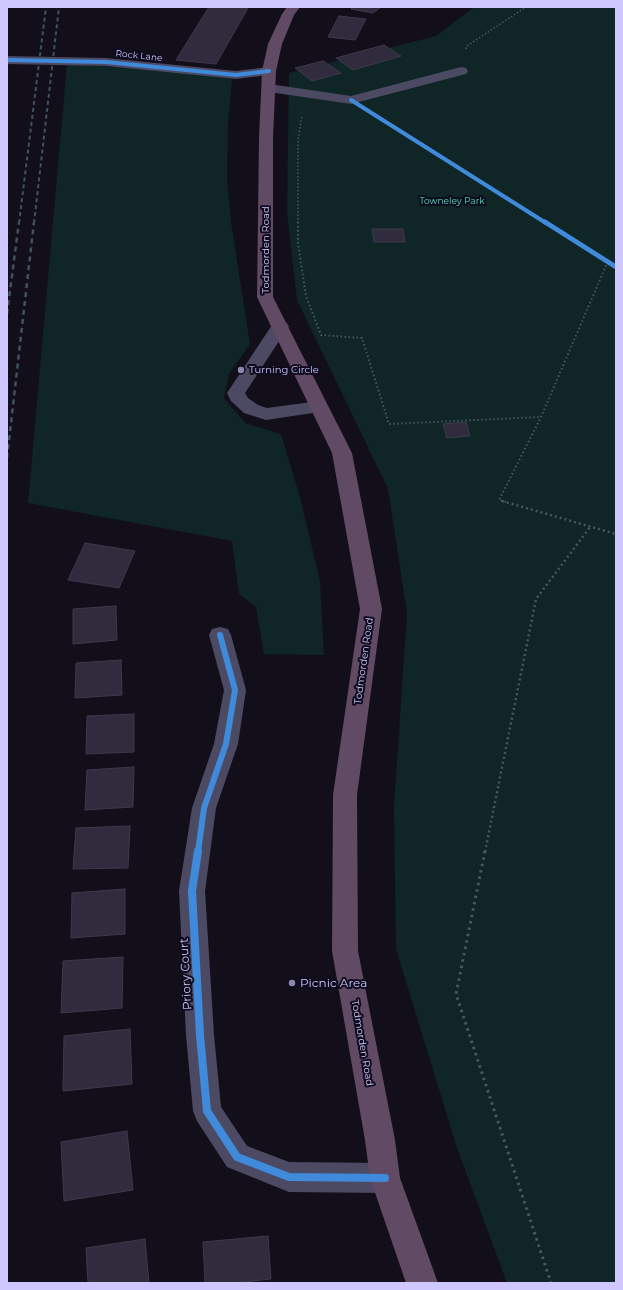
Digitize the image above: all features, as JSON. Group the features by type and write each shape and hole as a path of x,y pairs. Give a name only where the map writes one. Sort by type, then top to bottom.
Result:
{"highway":[{"name":"Todmorden Road","path":"294,7 288,14 275,44 269,80 266,138 265,297 342,453 371,609 345,795 345,951 386,1178 422,1283"}],"street":[{"name":"Rock Lane","path":"7,60 106,62 236,75 269,80 306,93 351,100 461,71"},
{"path":"280,326 236,393 240,401 251,409 266,414 319,407"},
{"name":"Priory Court","path":"220,635 235,690 226,744 204,808 192,891 200,1035 207,1111 237,1156 290,1177 386,1178"}],"path":[{"path":"461,71 467,46 526,7"},
{"path":"306,93 298,141 298,243 306,296 321,336 362,338 389,424 541,417"},
{"path":"601,257 610,262 541,417 499,500 616,534"},
{"path":"551,1283 456,994 536,599 592,526"}],"green space":[{"name":"Towneley Park","path":"474,7 616,7 616,1283 507,1283 457,1148 396,949 394,807 407,613 388,489 297,300 287,213 289,73 436,36"},
{"path":"67,64 148,69 232,79 228,123 227,179 231,222 250,344 229,374 224,398 245,423 281,434 300,497 320,581 324,655 264,654 256,607 239,594 232,541 28,503"}],"building":[{"path":"209,7 248,8 216,64 176,60"},
{"path":"353,7 381,7 373,13 351,9"},
{"path":"339,16 366,19 355,40 328,37"},
{"path":"384,45 401,56 353,70 336,58"},
{"path":"323,61 341,73 312,81 295,68"},
{"path":"372,229 403,229 405,242 374,242"},
{"path":"466,422 470,436 447,438 443,424"},
{"path":"85,543 135,551 119,588 68,580"},
{"path":"116,606 117,640 73,644 73,609"},
{"path":"121,660 122,695 75,698 76,663"},
{"path":"134,714 134,752 86,754 87,716"},
{"path":"134,767 133,807 85,810 87,770"},
{"path":"130,826 128,868 73,869 76,828"},
{"path":"125,889 125,934 71,938 72,893"},
{"path":"123,957 122,1008 61,1013 63,961"},
{"path":"130,1029 132,1084 63,1091 64,1036"},
{"path":"127,1131 133,1190 64,1201 61,1142"},
{"path":"268,1236 271,1279 235,1283 205,1283 203,1242"},
{"path":"145,1239 149,1283 88,1283 86,1248"}],"railway":[{"path":"19,223 46,7"},
{"path":"34,223 59,7"},
{"path":"7,314 19,222"},
{"path":"7,458 34,222"}],"cycle path":[{"path":"7,60 106,62 236,75 269,71"},
{"path":"351,100 616,267"},
{"path":"220,635 235,690 226,744 204,808 192,891 200,1035 207,1111 237,1157 289,1177 385,1178"}],"place":[{"name":"Turning Circle","path":"241,370"},
{"name":"Picnic Area","path":"292,983"}]}
